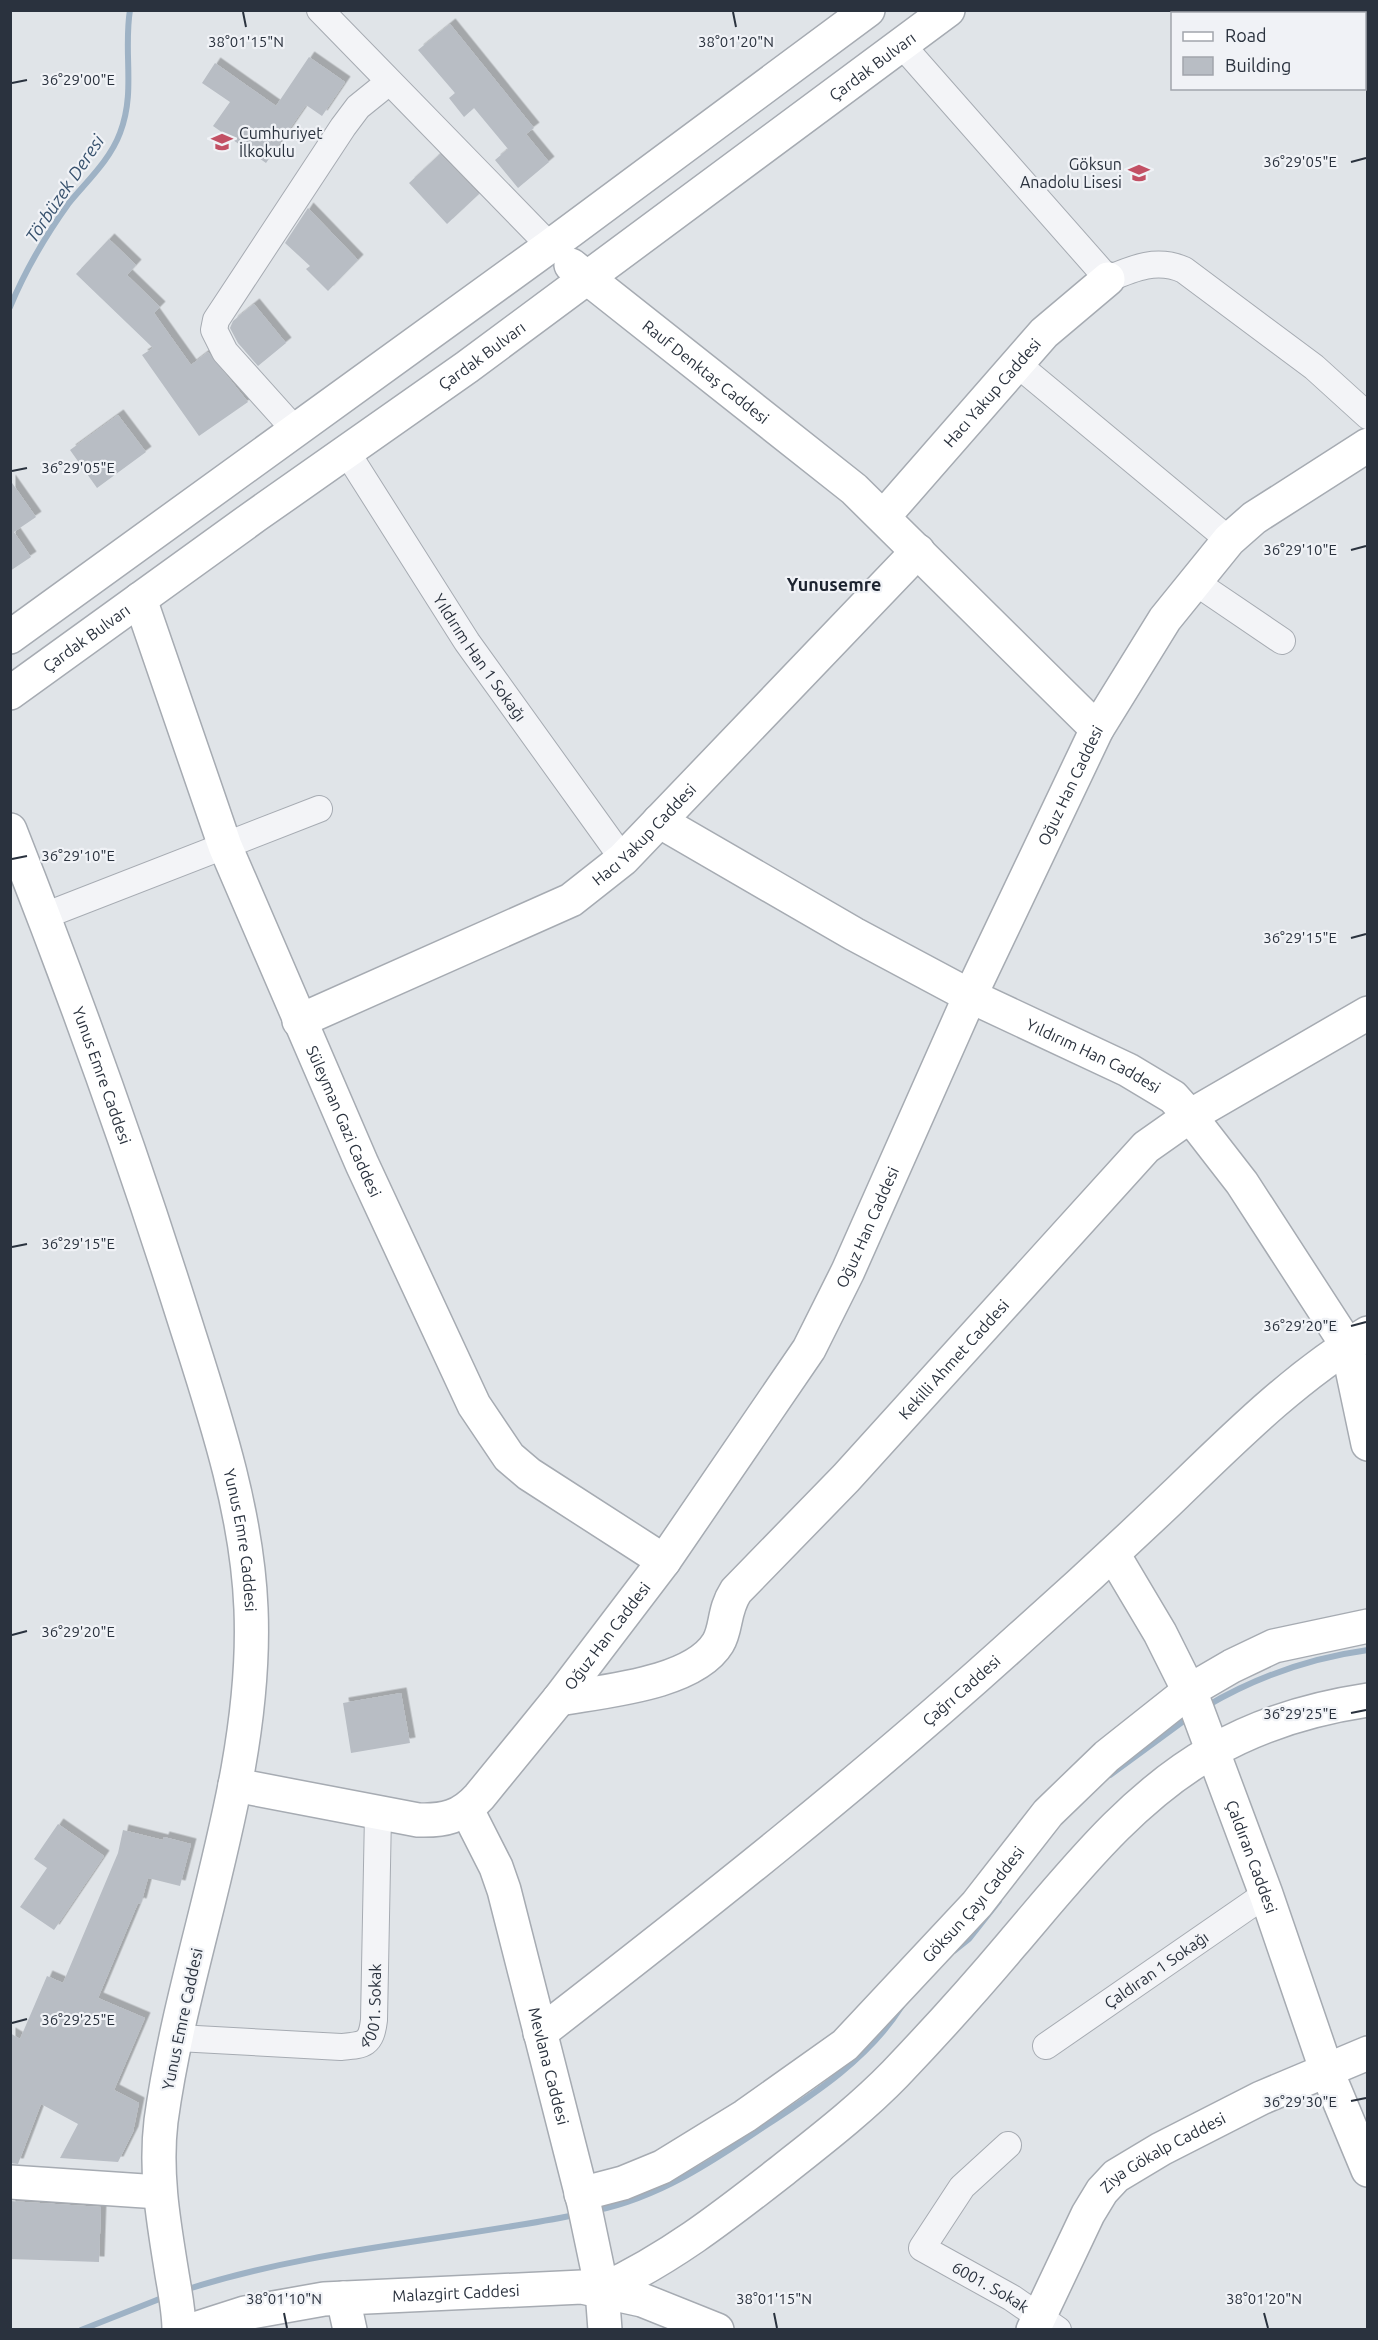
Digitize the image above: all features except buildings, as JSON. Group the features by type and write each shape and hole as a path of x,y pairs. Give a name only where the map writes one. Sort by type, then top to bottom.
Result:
{"street":[{"name":"Rauf Denktaş Caddesi","path":"320,10 550,246 586,279 829,468 884,516 1097,729"},
{"path":"10,637 550,246 868,10"},
{"name":"Çardak Bulvarı","path":"10,693 346,451 467,367 948,10"},
{"path":"902,45 1108,279 1143,265 1158,263 1184,270 1314,367 1368,416"},
{"path":"296,431 225,352 214,330 216,320 343,127 358,107 389,82"},
{"name":"Hacı Yakup Caddesi","path":"884,516 1044,333 1108,279"},
{"path":"1016,363 1229,540"},
{"name":"Oğuz Han Caddesi","path":"235,1785 378,1814 440,1821 467,1810 559,1699 664,1561 809,1349 848,1271 970,996 1097,729 1165,619 1229,540 1286,496 1368,445"},
{"name":"Yıldırım Han 1 Sokağı","path":"346,451 468,642 623,859"},
{"name":"Hacı Yakup Caddesi","path":"299,1021 564,904 589,888 623,859 918,551"},
{"path":"1195,582 1282,641"},
{"name":"Süleyman Gazi Caddesi","path":"140,599 225,846 299,1021 474,1405 490,1432 509,1457 529,1474 664,1561"},
{"path":"44,916 319,809"},
{"name":"Yıldırım Han Caddesi","path":"659,821 854,934 970,996 1128,1070 1173,1097 1242,1183 1357,1339 1368,1444"},
{"name":"Yunus Emre Caddesi","path":"10,830 126,1140 191,1341 230,1475 247,1563 251,1606 248,1692 235,1785 178,2038 162,2115 159,2142 159,2192 172,2279 184,2326"},
{"name":"Kekilli Ahmet Caddesi","path":"559,1699 666,1677 712,1652 719,1641 728,1604 736,1591 846,1478 1146,1147 1190,1116 1368,1013"},
{"name":"Çağrı Caddesi","path":"540,2033 761,1862 876,1766 1113,1554 1234,1438 1357,1339"},
{"name":"Çaldıran Caddesi","path":"1113,1554 1160,1633 1191,1696 1266,1894 1326,2068 1368,2170"},
{"name":"Göksun Çayı Caddesi","path":"583,2199 662,2167 745,2116 845,2045 962,1921 1031,1832 1077,1783 1232,1666 1274,1646 1368,1626"},
{"path":"599,2276 646,2269 720,2220 846,2120 896,2073 1097,1846 1210,1743 1326,1708 1368,1700"},
{"name":"Mevlana Caddesi","path":"467,1810 496,1867 583,2199 599,2276 605,2330"},
{"name":"4001. Sokak","path":"178,2038 341,2047 366,2042 372,2036 378,1814"},
{"name":"Çaldıran 1 Sokağı","path":"1046,2046 1266,1894"},
{"name":"Ziya Gökalp Caddesi","path":"1044,2325 1088,2214 1102,2191 1116,2176 1208,2125 1326,2068 1368,2053"},
{"name":"6001. Sokak","path":"1008,2145 962,2187 922,2248 1044,2325"},
{"path":"10,2182 159,2192"},
{"name":"Malazgirt Caddesi","path":"184,2326 288,2304 343,2298 582,2287 599,2276 642,2300 717,2330"},
{"path":"343,2298 350,2330"}],"waterway":[{"name":"Törbüzek Deresi","path":"10,307 29,267 52,228 116,143 125,118 127,102 130,10"},
{"path":"1205,1707 1224,1696 1284,1670 1325,1658 1368,1650"},
{"path":"1110,1775 1189,1717"},
{"path":"954,1951 969,1939 999,1901"},
{"path":"594,2211 640,2197 684,2177 784,2114 858,2058 889,2025 902,2006"},
{"path":"185,2290 233,2276 330,2255 575,2215"},
{"path":"81,2330 167,2296"}],"place":[{"name":"Cumhuriyet İlkokulu","path":"222,142"},
{"name":"Göksun Anadolu Lisesi","path":"1139,173"}],"district":[{"name":"Yunusemre","path":"834,585"}]}
